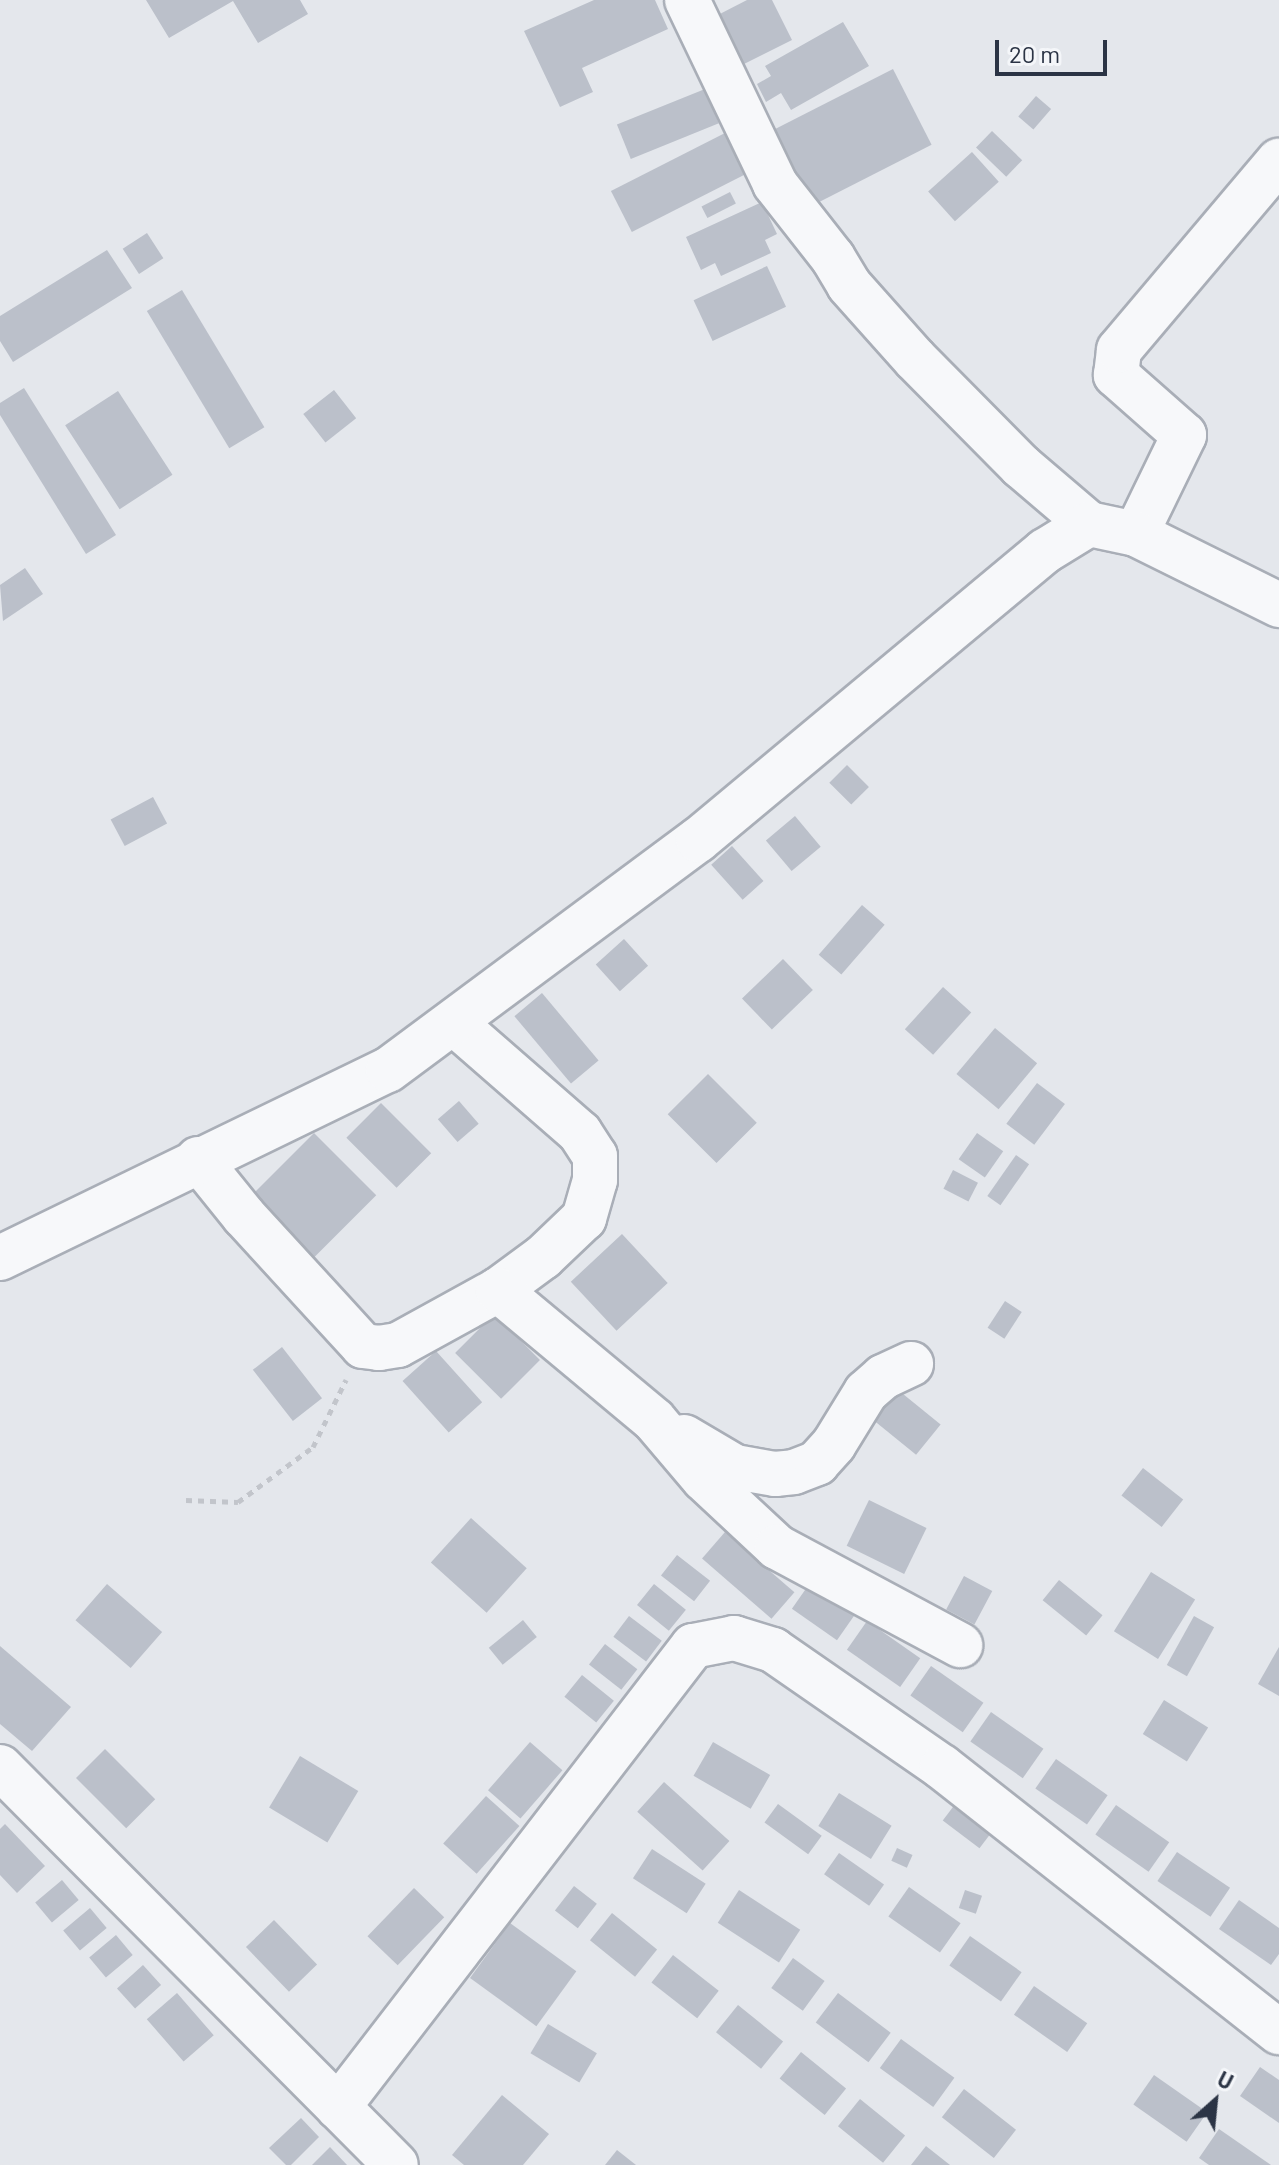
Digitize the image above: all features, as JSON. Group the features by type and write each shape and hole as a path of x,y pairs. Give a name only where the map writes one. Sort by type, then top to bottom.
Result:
{"street":[{"path":"687,0 775,184 833,258 849,285 915,359 1021,466 1089,524 1136,534 1279,605"},
{"path":"1136,534 1184,435 1116,375 1119,350 1279,161"},
{"path":"0,1258 198,1159 306,1113 388,1070 698,840 1045,551 1089,524"},
{"path":"198,1159 244,1216 363,1346 379,1348 398,1345 498,1290 543,1257 584,1218 595,1180 595,1156 580,1133 454,1023"},
{"path":"498,1290 654,1420 735,1467 775,1474 794,1472 817,1463 834,1444 866,1392 883,1377 911,1364"},
{"path":"654,1420 704,1479 777,1547 960,1645"},
{"path":"338,2107 693,1646 734,1638 773,1650 942,1767 1279,2032"},
{"path":"0,1767 396,2165"}],"path":[{"path":"186,1500 238,1502 313,1447 363,1346"}],"building":[{"path":"146,0 300,0 308,14 258,43 233,1 169,38"},
{"path":"594,0 655,0 668,29 582,68 593,92 560,107 524,31"},
{"path":"747,0 772,0 792,40 738,67 712,18"},
{"path":"843,22 869,66 791,110 781,93 766,102 757,84 771,76 765,66"},
{"path":"893,69 932,145 806,209 767,133"},
{"path":"705,89 719,123 631,159 617,125"},
{"path":"1036,96 1051,109 1033,129 1018,116"},
{"path":"992,131 1022,160 1006,177 976,148"},
{"path":"725,133 746,174 632,232 611,191"},
{"path":"972,152 999,182 955,221 928,191"},
{"path":"730,192 736,204 707,218 701,207"},
{"path":"762,202 777,234 765,240 771,253 721,276 715,263 701,270 686,237"},
{"path":"147,233 163,258 139,274 123,249"},
{"path":"107,250 132,288 13,362 0,341 0,316"},
{"path":"767,266 786,307 713,341 694,300"},
{"path":"182,290 264,427 229,448 147,311"},
{"path":"24,388 116,535 86,554 0,415 0,403"},
{"path":"334,390 356,418 325,442 303,414"},
{"path":"118,391 172,475 120,509 65,425"},
{"path":"25,568 43,594 3,621 0,585"},
{"path":"847,765 869,787 851,805 829,783"},
{"path":"153,797 167,823 125,846 111,820"},
{"path":"795,816 821,847 792,871 766,840"},
{"path":"732,846 763,881 743,900 711,865"},
{"path":"862,905 885,925 841,974 819,955"},
{"path":"624,939 648,966 620,991 596,964"},
{"path":"783,959 813,990 772,1030 742,999"},
{"path":"943,987 971,1012 933,1055 905,1029"},
{"path":"542,993 599,1060 571,1084 514,1016"},
{"path":"995,1028 1037,1063 999,1109 956,1074"},
{"path":"708,1074 757,1123 716,1163 668,1114"},
{"path":"1037,1083 1065,1104 1034,1145 1006,1124"},
{"path":"459,1101 479,1124 458,1142 438,1119"},
{"path":"381,1103 431,1153 397,1188 346,1138"},
{"path":"314,1133 376,1195 314,1257 252,1195"},
{"path":"977,1133 1003,1151 985,1178 959,1159"},
{"path":"1016,1155 1029,1164 1000,1205 987,1196"},
{"path":"953,1170 978,1183 968,1201 943,1189"},
{"path":"622,1234 668,1283 616,1331 571,1282"},
{"path":"1005,1301 1022,1312 1004,1339 988,1328"},
{"path":"494,1314 540,1360 501,1399 455,1353"},
{"path":"282,1347 322,1398 293,1421 253,1370"},
{"path":"436,1351 482,1402 449,1432 403,1381"},
{"path":"887,1381 941,1424 916,1455 862,1411"},
{"path":"1143,1468 1183,1499 1162,1527 1121,1496"},
{"path":"869,1500 927,1528 904,1574 847,1546"},
{"path":"471,1518 527,1568 487,1613 431,1563"},
{"path":"725,1532 794,1592 771,1619 702,1558"},
{"path":"677,1555 710,1581 694,1601 661,1575"},
{"path":"1151,1572 1195,1600 1158,1659 1114,1631"},
{"path":"964,1576 992,1591 974,1625 946,1610"},
{"path":"812,1580 857,1612 837,1640 792,1609"},
{"path":"1059,1580 1103,1615 1086,1635 1043,1600"},
{"path":"107,1584 162,1632 131,1668 76,1620"},
{"path":"654,1584 686,1610 669,1631 637,1605"},
{"path":"629,1616 662,1641 646,1661 613,1637"},
{"path":"1194,1616 1214,1627 1187,1676 1167,1665"},
{"path":"523,1620 537,1637 503,1665 489,1648"},
{"path":"867,1621 920,1658 900,1687 847,1650"},
{"path":"605,1644 637,1669 621,1690 589,1664"},
{"path":"0,1646 71,1707 32,1751 0,1724"},
{"path":"1279,1647 1279,1696 1258,1684"},
{"path":"931,1666 983,1703 963,1732 910,1695"},
{"path":"582,1675 614,1701 596,1723 564,1697"},
{"path":"1164,1700 1208,1728 1187,1761 1143,1734"},
{"path":"991,1712 1043,1749 1023,1778 970,1741"},
{"path":"530,1742 562,1770 520,1819 488,1790"},
{"path":"713,1742 770,1775 751,1809 694,1776"},
{"path":"105,1749 155,1799 126,1828 76,1778"},
{"path":"300,1756 358,1791 327,1842 269,1807"},
{"path":"1056,1759 1108,1795 1087,1825 1035,1788"},
{"path":"664,1782 729,1841 703,1871 637,1812"},
{"path":"839,1793 892,1826 871,1859 818,1826"},
{"path":"486,1796 519,1826 477,1874 443,1844"},
{"path":"959,1799 996,1827 979,1848 943,1821"},
{"path":"778,1804 822,1836 808,1854 764,1823"},
{"path":"1116,1805 1169,1842 1149,1872 1095,1834"},
{"path":"5,1824 45,1866 17,1893 0,1875 0,1829"},
{"path":"897,1848 913,1855 907,1868 891,1861"},
{"path":"652,1849 706,1884 687,1913 633,1878"},
{"path":"1177,1852 1230,1888 1210,1917 1157,1881"},
{"path":"839,1853 884,1885 869,1906 824,1874"},
{"path":"62,1880 79,1900 52,1922 35,1902"},
{"path":"574,1886 597,1904 578,1928 555,1910"},
{"path":"909,1887 961,1923 940,1953 888,1916"},
{"path":"414,1888 444,1917 398,1965 367,1936"},
{"path":"739,1890 800,1930 779,1962 718,1923"},
{"path":"965,1890 982,1896 976,1914 959,1908"},
{"path":"1239,1900 1279,1928 1279,1954 1271,1965 1219,1929"},
{"path":"90,1908 107,1928 80,1950 63,1930"},
{"path":"612,1913 657,1950 635,1977 590,1940"},
{"path":"274,1920 317,1965 289,1992 246,1947"},
{"path":"510,1923 576,1971 536,2026 470,1978"},
{"path":"116,1935 133,1955 106,1977 89,1957"},
{"path":"970,1936 1022,1972 1001,2002 949,1965"},
{"path":"673,1955 719,1991 697,2018 651,1983"},
{"path":"793,1958 825,1981 803,2011 771,1988"},
{"path":"143,1965 161,1985 135,2008 117,1988"},
{"path":"1034,1986 1087,2023 1067,2052 1014,2015"},
{"path":"177,1993 214,2035 184,2062 147,2019"},
{"path":"838,1993 891,2033 868,2062 816,2023"},
{"path":"738,2005 783,2042 761,2069 716,2032"},
{"path":"548,2024 597,2053 579,2083 530,2053"},
{"path":"901,2039 954,2078 933,2107 880,2068"},
{"path":"801,2052 846,2089 825,2115 780,2078"},
{"path":"1260,2067 1279,2080 1279,2123 1240,2096"},
{"path":"1154,2075 1207,2112 1187,2142 1133,2104"},
{"path":"964,2089 1016,2130 994,2158 942,2117"},
{"path":"502,2095 549,2134 523,2165 464,2165 452,2155"},
{"path":"860,2099 905,2136 883,2163 838,2126"},
{"path":"301,2118 319,2137 291,2165 286,2165 269,2148"},
{"path":"1219,2129 1271,2165 1209,2165 1199,2158"},
{"path":"926,2146 950,2165 911,2165"},
{"path":"330,2147 347,2165 312,2165"},
{"path":"617,2150 636,2165 605,2165"}]}
